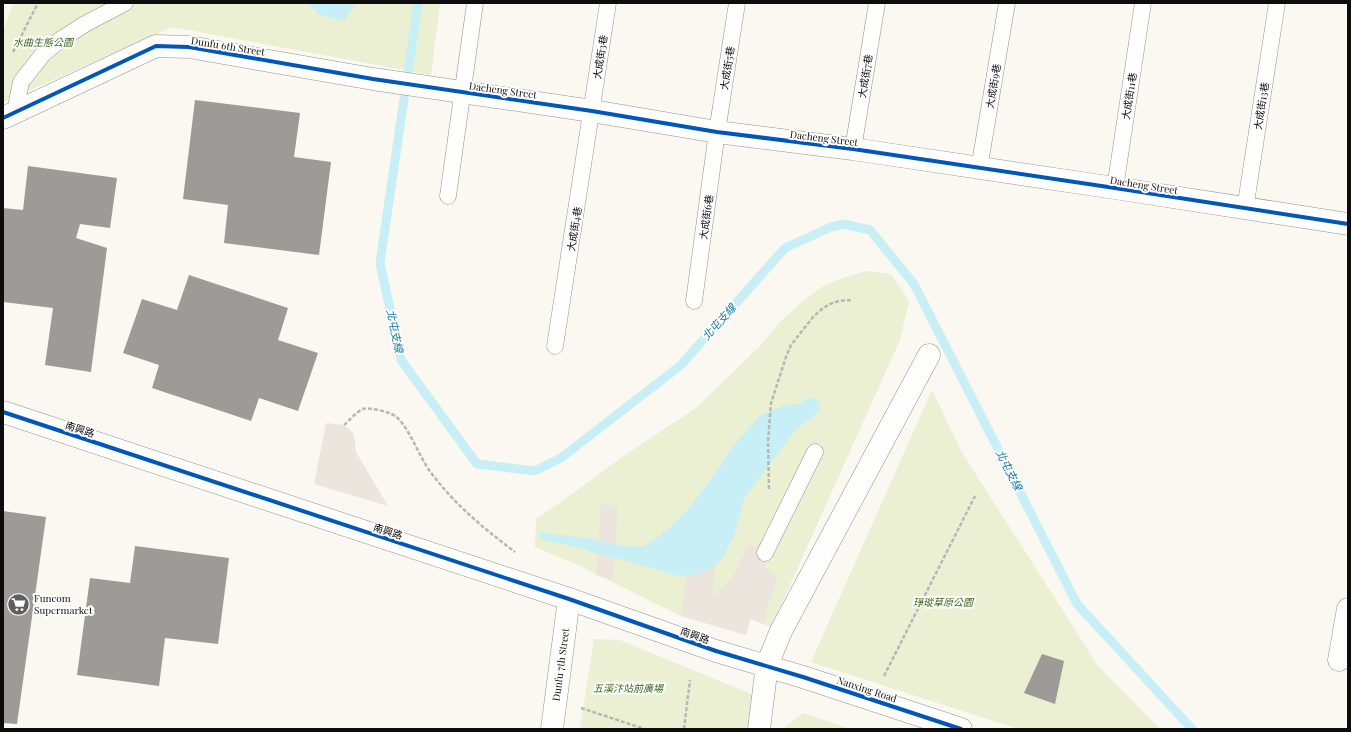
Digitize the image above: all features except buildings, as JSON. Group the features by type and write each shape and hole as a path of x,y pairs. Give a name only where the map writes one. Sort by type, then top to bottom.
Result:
{"street":[{"name":"Dunfu 6th Street","path":"9,115 156,46 189,47 463,93"},
{"name":"Dacheng Street","path":"463,93 592,111 717,132 852,149 1348,224"},
{"path":"759,729 767,665 781,631 929,355"},
{"name":"南興路","path":"3,412 569,600 716,651 767,665"},
{"name":"Dunfu 7th Street","path":"552,729 569,600"},
{"path":"1343,661 1348,609"},
{"name":"Nanxing Road","path":"767,665 961,729"}],"lane":[{"path":"9,115 21,82 43,54 60,40 85,24 125,3"},
{"path":"448,196 475,3"},
{"name":"大成街3巷","path":"592,111 608,3"},
{"name":"大成街5巷","path":"717,132 737,3"},
{"name":"大成街7巷","path":"852,149 877,3"},
{"name":"大成街9巷","path":"979,169 1008,3"},
{"name":"大成街11巷","path":"1115,188 1143,3"},
{"name":"大成街13巷","path":"1245,208 1277,3"},
{"name":"大成街4巷","path":"555,346 592,111"},
{"name":"大成街6巷","path":"694,301 717,132"},
{"path":"765,553 815,452"}],"path":[{"path":"12,54 38,3"},
{"path":"769,492 768,441 771,403 791,345 813,317 822,309 839,301 852,300"},
{"path":"344,425 362,410 371,409 395,415 410,436 418,453 429,470 445,490 468,515 518,554"},
{"path":"873,700 975,496"},
{"path":"684,729 690,680"},
{"path":"579,708 645,729"}],"green space":[{"name":"水曲生態公園","path":"13,3 440,3 431,75 172,27 3,102 3,32"},
{"path":"866,271 891,274 909,301 900,340 776,616 773,628 750,619 746,635 681,616 580,566 535,547 536,519 625,455 696,408 759,347 781,321 803,301 822,287 843,278"},
{"name":"琤瑽草原公園","path":"932,390 961,451 1098,666 1160,729 1018,729 811,662"},
{"name":"五溪汴站前廣場","path":"594,639 620,640 756,696 751,729 580,729"},
{"path":"803,713 850,729 783,729"}],"shaded area":[{"path":"326,423 344,425 354,434 356,452 388,506 314,484"},
{"path":"601,503 618,506 613,580 596,575"},
{"path":"749,543 770,556 765,562 767,570 777,576 776,584 768,604 764,624 750,619 746,635 681,616 690,552 717,555 712,596 727,584 735,572"}],"water":[{"path":"307,3 356,3 344,21 320,15"},
{"path":"812,397 820,402 819,410 813,417 796,429 744,499 734,536 721,561 700,574 679,576 593,553 585,549 539,539 541,532 586,538 622,546 644,547 667,530 690,507 735,443 761,415 785,405 799,404"}],"waterway":[{"name":"北屯支線","path":"418,3 380,263 401,360 477,464 535,471 561,458 681,365 785,248 831,227 844,224 870,230 914,284 1077,604 1192,729"}],"cycle path":[{"path":"3,118 156,46 189,47 373,79 592,111 717,132 853,149 1348,224"},
{"path":"3,412 569,599 716,651 803,677 961,729"}],"place":[{"name":"Funcom Supermarket","path":"19,604"}]}
